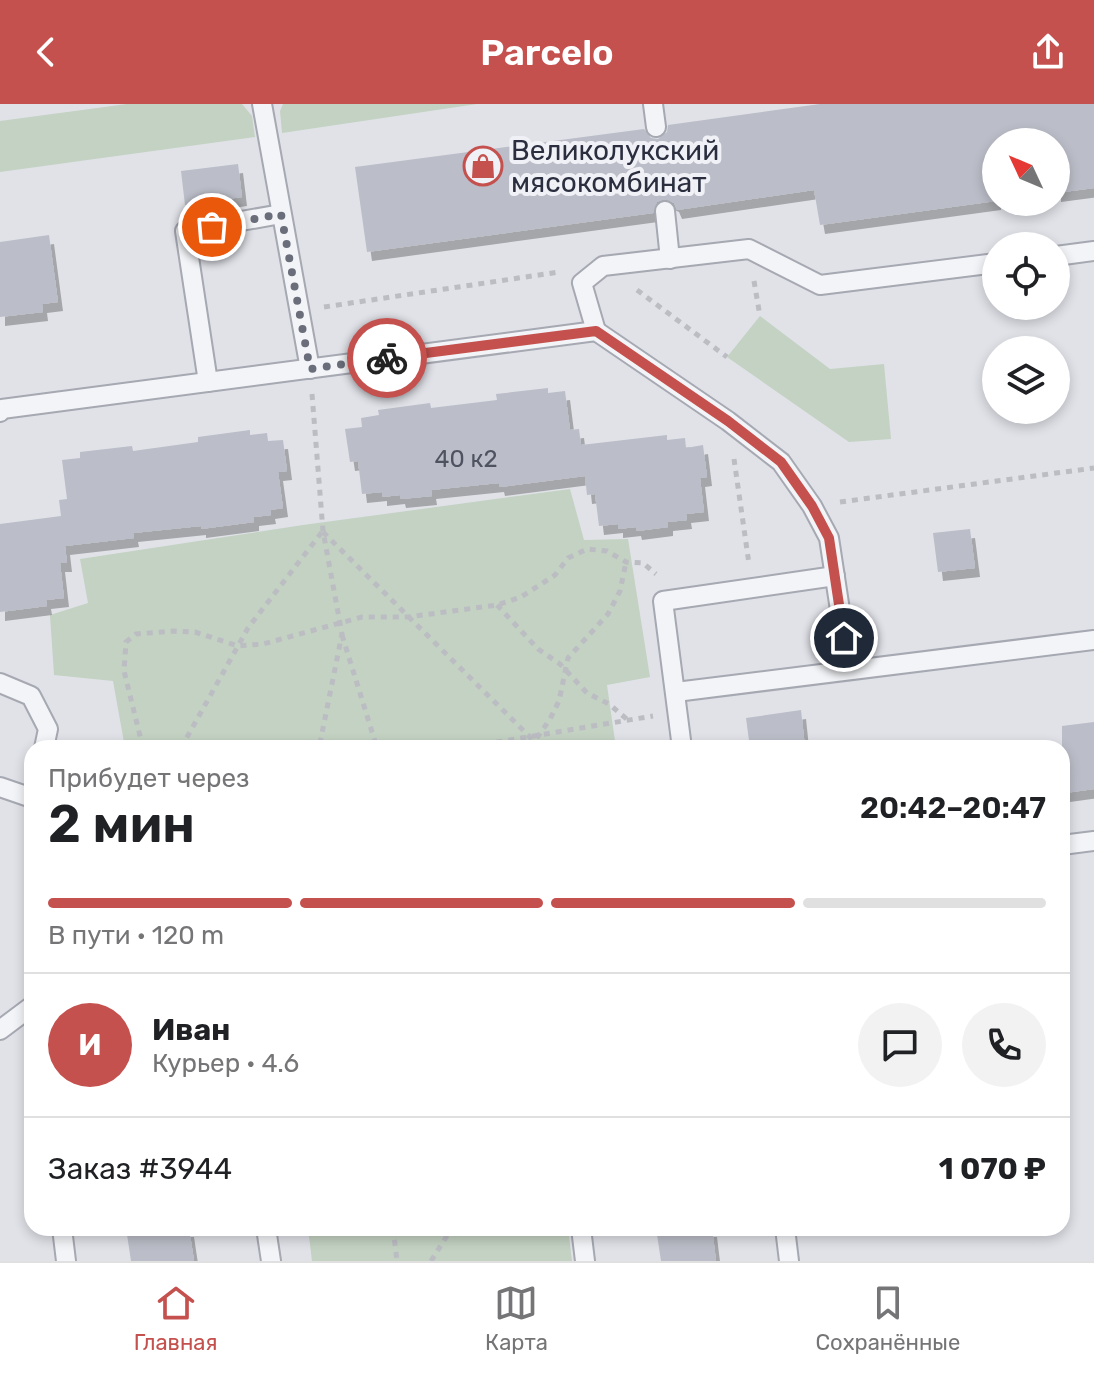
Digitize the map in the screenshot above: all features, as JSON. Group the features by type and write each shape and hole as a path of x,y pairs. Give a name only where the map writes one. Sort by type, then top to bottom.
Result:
{"lane":[{"path":"262,104 310,369"},
{"path":"653,104 656,127"},
{"path":"665,211 670,259"},
{"path":"208,382 185,231 281,214"},
{"path":"849,669 829,538 812,506 781,462 728,421 596,331 582,283 603,266 749,249 820,285 982,265"},
{"path":"1070,254 1094,251"},
{"path":"1,410 596,331"},
{"path":"681,740 663,601 835,576"},
{"path":"676,692 1094,640"},
{"path":"0,683 31,696 48,729 46,740"},
{"path":"0,787 24,795"},
{"path":"1070,844 1094,841"},
{"path":"0,1030 24,1012"},
{"path":"63,1236 66,1261"},
{"path":"267,1236 271,1261"},
{"path":"582,1236 585,1261"},
{"path":"786,1236 789,1261"}],"path":[{"path":"299,311 603,266 727,357"},
{"path":"310,369 323,531 342,634 375,740"},
{"path":"728,421 752,588"},
{"path":"812,506 1094,468"},
{"path":"323,531 531,740"},
{"path":"185,740 248,628 323,531"},
{"path":"141,740 124,671 126,642 136,634 195,632 238,646 263,644 362,617 408,617 497,605 521,597 555,575 568,558 587,549 607,551 626,562 643,563 660,577"},
{"path":"536,740 559,701 568,658 608,614 620,591 626,562"},
{"path":"497,605 538,649 565,669 587,693 609,704 629,721"},
{"path":"321,740 342,634"},
{"path":"506,740 678,712"},
{"path":"394,1236 397,1261"},
{"path":"431,1261 447,1236"}],"green space":[{"path":"127,104 242,104 252,116 255,137 0,172 0,121"},
{"path":"283,104 477,104 282,133 280,111"},
{"path":"760,316 830,369 884,364 891,439 849,442 727,357"},
{"path":"570,489 584,540 628,539 650,677 607,685 615,740 124,740 113,681 54,675 50,615 88,603 80,559"},
{"path":"309,1236 569,1236 572,1261 312,1261"}],"building":[{"path":"820,104 1094,104 1094,188 1070,191 1070,128 982,128 982,203 820,225 814,190 677,210 674,203 665,199 657,202 653,213 367,252 355,167 644,129 651,138 658,139 667,132 668,125"},
{"path":"238,164 242,197 185,205 181,171"},
{"path":"49,235 58,302 42,304 43,312 0,317 0,242"},
{"path":"548,388 548,393 565,391 570,430 579,429 581,445 667,435 667,440 685,438 686,448 703,445 707,477 700,478 704,512 686,514 687,520 668,522 668,527 637,531 636,527 618,529 618,524 599,526 595,494 587,495 585,476 500,487 499,483 431,490 432,496 401,499 400,495 382,497 382,492 362,494 358,461 350,462 345,429 362,427 361,418 379,415 378,410 430,403 431,408 497,400 496,394"},
{"path":"250,430 250,435 267,433 268,441 283,440 287,471 278,472 283,508 270,510 271,515 254,517 254,522 133,533 134,538 65,546 67,563 60,563 64,598 46,600 47,606 0,612 0,524 61,516 59,500 67,499 62,460 80,458 80,452 132,446 133,451 198,442 198,437"},
{"path":"970,529 975,568 938,572 933,533"},
{"path":"801,710 804,740 749,740 746,718"},
{"path":"1094,722 1094,789 1070,792 1070,740 1062,740 1062,726"},
{"path":"127,1236 190,1236 194,1261 131,1261"},
{"path":"657,1236 713,1236 716,1261 661,1261"}],"way so far":[{"path":"212,227 281,214 310,369 387,358"}],"place":[{"name":"Великолукский мясокомбинат","path":"483,166"}],"route":[{"path":"387,358 596,331 728,421 781,462 812,506 829,538 844,638"}]}
